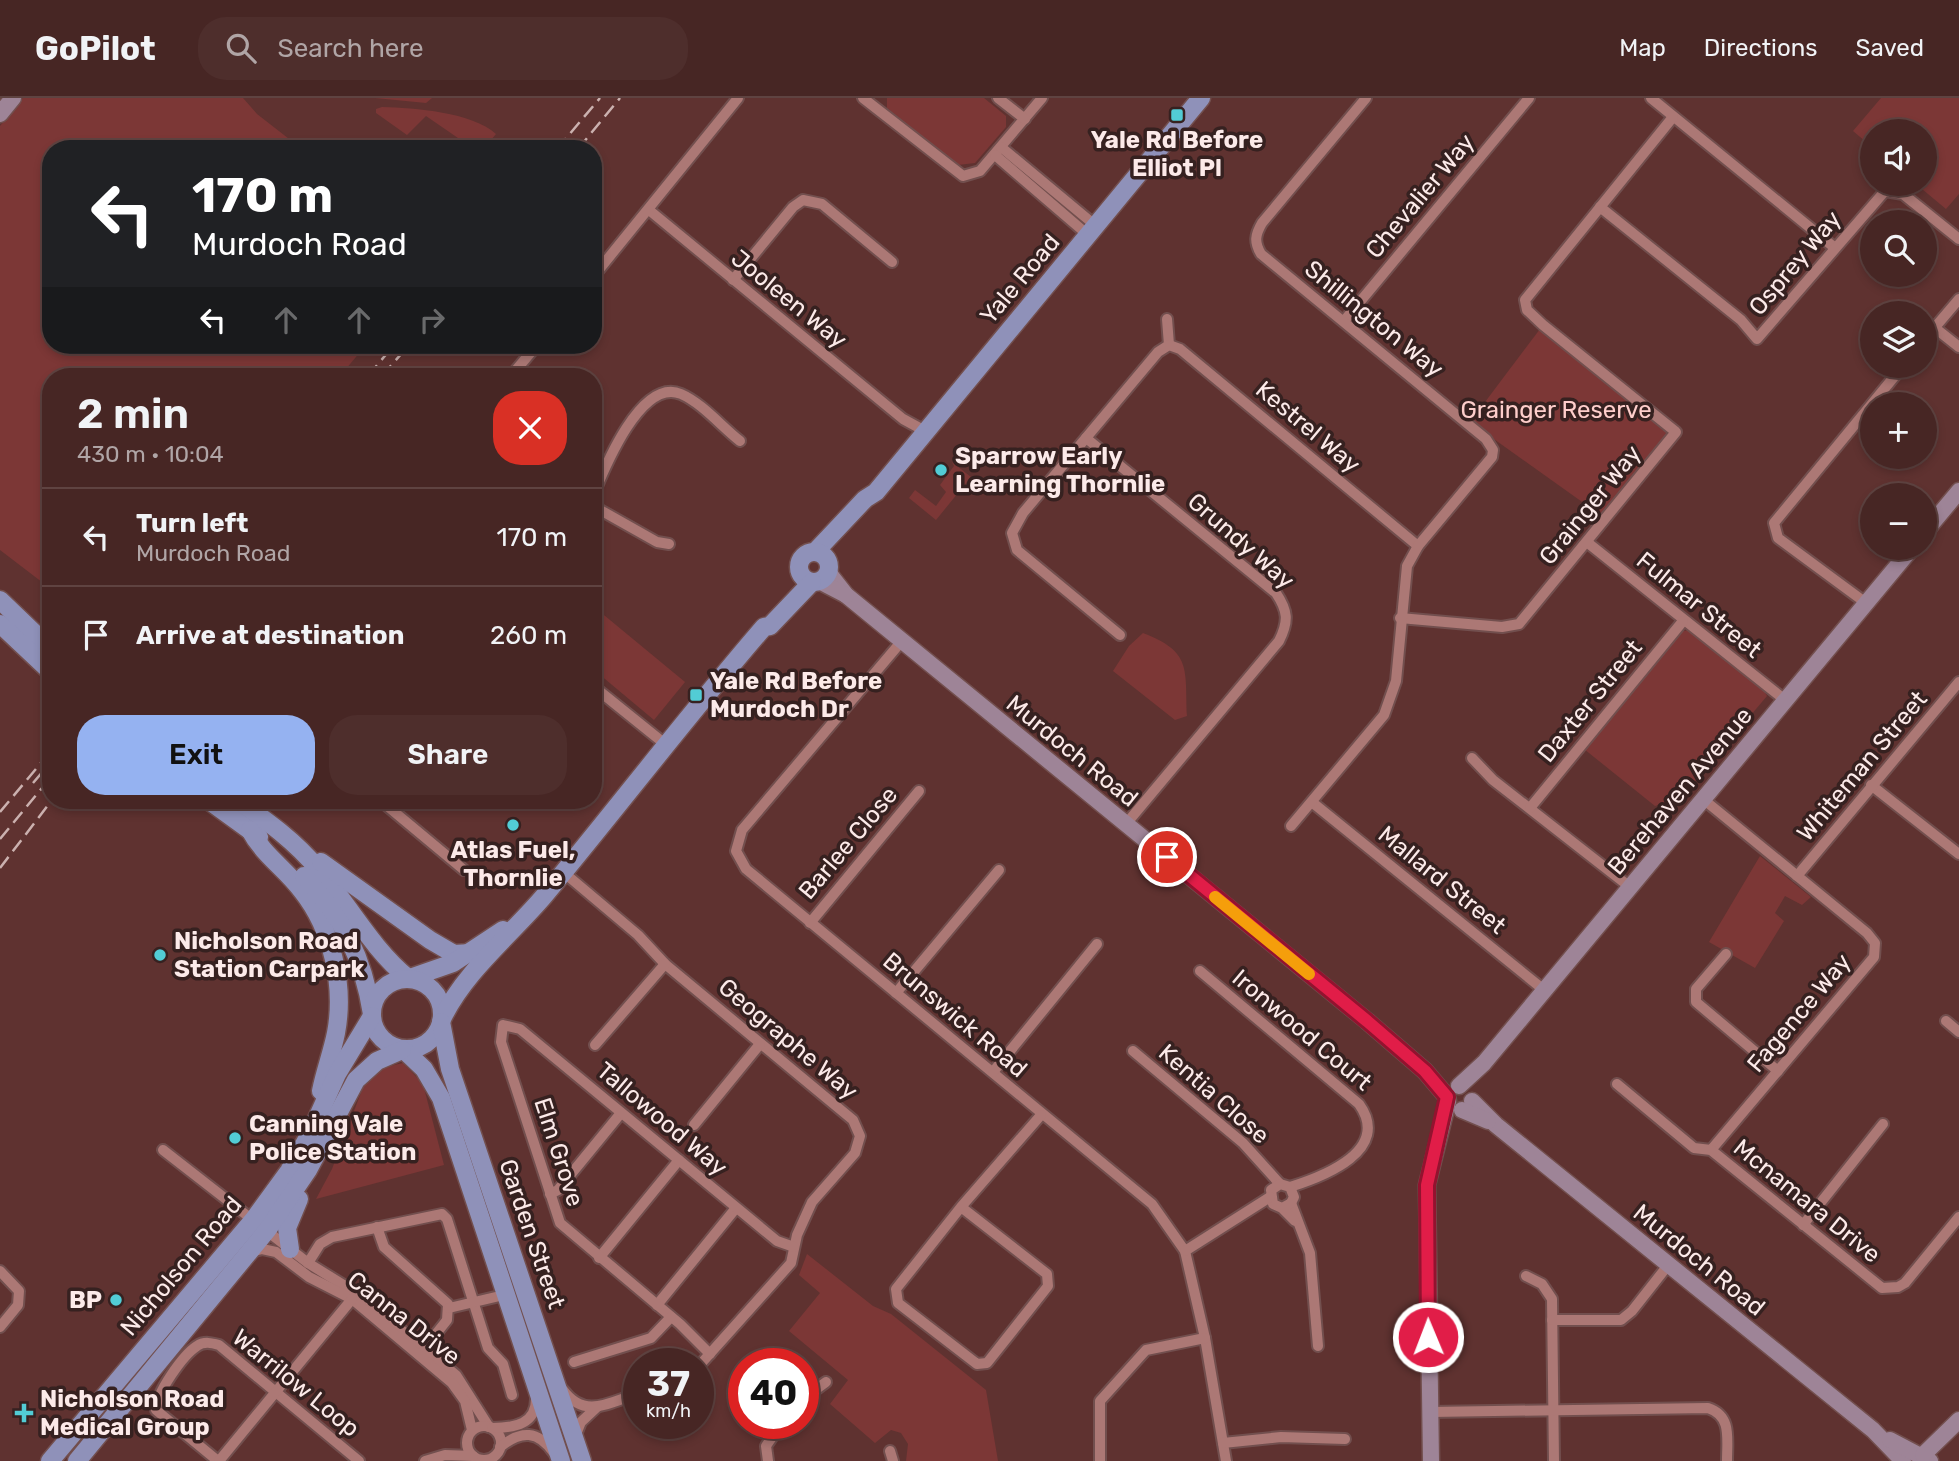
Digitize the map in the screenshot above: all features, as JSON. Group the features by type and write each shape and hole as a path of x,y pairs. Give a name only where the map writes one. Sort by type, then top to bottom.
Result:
{"main road":[{"path":"0,114 13,98"},
{"name":"Yale Road","path":"442,1020 457,992 527,915 764,627 770,626 817,570 865,499 876,492 1201,98"},
{"path":"1937,517 1959,491"},
{"name":"Berehaven Avenue","path":"1430,1412 1427,1185 1439,1133 1459,1098 1484,1063 1902,560"},
{"name":"Murdoch Road","path":"817,570 901,642 1367,1021 1421,1058 1459,1098 1873,1430 1919,1459"},
{"path":"0,600 42,640"},
{"path":"0,624 42,664"},
{"path":"221,809 290,860 334,912 357,953 367,978 372,1015 381,1038 403,1050 427,1042 442,1020 438,997 391,962 318,869 284,833"},
{"path":"250,809 404,924 454,954 471,953"},
{"path":"250,830 259,848 304,893 326,934 334,959 338,1009 319,1134 324,1154 298,1201 287,1228 290,1249"},
{"name":"Yale Road","path":"409,978 441,968 471,953 527,915"},
{"path":"372,1015 383,990 409,978"},
{"name":"Nicholson Road","path":"319,1134 330,1087 372,1015"},
{"name":"Garden Street","path":"442,1020 446,1057 558,1381 582,1461"},
{"name":"Nicholson Road","path":"83,1458 248,1253 289,1171 319,1134 356,1080 377,1061 403,1050"},
{"name":"Garden Street","path":"403,1050 424,1069 441,1097 504,1295 561,1460"},
{"path":"492,1190 486,1195 486,1203 499,1247 499,1275"},
{"name":"Nicholson Road","path":"50,1461 261,1224"},
{"path":"1430,1412 1431,1461"},
{"path":"1919,1459 1959,1420"}],"street":[{"path":"602,266 738,98"},
{"path":"998,98 1025,119"},
{"path":"867,99 963,176 980,171 1042,98"},
{"name":"Shillington Way","path":"1291,826 1313,803 1389,704 1396,681 1403,580 1418,546 1492,457 1491,444 1261,254 1255,240 1262,223 1366,98"},
{"name":"Chevalier Way","path":"1344,321 1529,98"},
{"path":"1651,98 1835,248"},
{"name":"Grainger Way","path":"1400,618 1502,627 1519,624 1588,543 1676,432 1543,325 1525,306 1526,294 1672,117"},
{"path":"998,151 1092,230"},
{"name":"Osprey Way","path":"1600,207 1741,320 1757,339 1881,193 1890,190 1903,194 1959,239"},
{"path":"733,280 802,195 822,204 892,262"},
{"name":"Jooleen Way","path":"649,210 922,435"},
{"path":"1937,326 1959,299"},
{"path":"1120,635 1017,550 1011,538 1013,527 1158,352 1169,345 1167,319"},
{"path":"1937,330 1959,347"},
{"name":"Kestrel Way","path":"1169,345 1180,349 1418,546"},
{"path":"518,368 529,354"},
{"path":"1866,603 1778,538 1774,523 1893,378"},
{"path":"665,379 667,392"},
{"path":"602,474 620,436 653,397 667,392 687,397 740,441"},
{"name":"Grundy Way","path":"1086,438 1276,593 1286,608 1287,625 1279,641 1126,824"},
{"path":"602,511 657,542 668,544"},
{"name":"Fulmar Street","path":"1588,543 1786,700"},
{"name":"Daxter Street","path":"1530,808 1684,621"},
{"name":"Brunswick Road","path":"901,642 742,830 736,850 746,869 1152,1204 1185,1251 1205,1338 1226,1461"},
{"name":"Whiteman Street","path":"1797,877 1871,785 1957,689"},
{"path":"602,692 665,744"},
{"path":"1472,758 1493,780 1630,887"},
{"path":"1871,785 1959,854"},
{"name":"Barlee Close","path":"810,923 919,791"},
{"name":"Fagence Way","path":"1703,799 1867,933 1875,943 1874,957 1711,1150"},
{"name":"Mallard Street","path":"1313,803 1544,990"},
{"path":"391,809 464,870"},
{"path":"896,993 999,870"},
{"name":"Geographe Way","path":"562,872 638,934 665,964 853,1120 860,1136 855,1153 812,1202 795,1241 791,1264 714,1350"},
{"path":"993,1072 1097,944"},
{"path":"1726,954 1696,989 1696,1002 1778,1071"},
{"path":"595,1045 665,964"},
{"name":"Ironwood Court","path":"1185,1251 1254,1210 1347,1162 1361,1151 1367,1138 1369,1122 1359,1104 1200,971"},
{"path":"1946,1021 1959,1032"},
{"name":"Tallowood Way","path":"503,1025 520,1029 777,1241 795,1241"},
{"name":"Elm Grove","path":"503,1025 501,1042 560,1223 704,1348"},
{"path":"694,1125 760,1044"},
{"name":"Kentia Close","path":"1133,1051 1243,1143 1266,1168 1297,1223 1310,1253 1318,1346"},
{"name":"Mcnamara Drive","path":"1618,1084 1694,1148 1711,1150 1876,1284 1889,1288 1905,1283 1959,1217"},
{"path":"550,1194 558,1190 621,1113"},
{"path":"961,1207 1047,1274 1048,1286 987,1363 977,1364 898,1303 896,1289 961,1207 1041,1115"},
{"path":"1803,1225 1883,1124"},
{"name":"Canna Drive","path":"163,1150 308,1263 358,1294 424,1349 463,1384 490,1427"},
{"path":"599,1258 679,1160"},
{"path":"657,1305 736,1208"},
{"path":"308,1263 320,1244 332,1237 442,1214 447,1219 488,1348 503,1364 512,1395"},
{"path":"377,1227 382,1244 438,1291 450,1308 447,1320 424,1349"},
{"name":"Canna Drive","path":"248,1253 262,1249 276,1252 309,1277 352,1299 457,1389 469,1411 470,1434"},
{"path":"1552,1320 1621,1320 1632,1311 1669,1264"},
{"path":"0,1271 19,1291 18,1305 0,1327"},
{"path":"1526,1276 1549,1290 1552,1320 1554,1461"},
{"path":"450,1308 504,1295"},
{"path":"218,1461 352,1299"},
{"path":"574,1362 651,1338 671,1317"},
{"path":"1100,1461 1100,1401 1146,1350 1205,1338"},
{"name":"Warrilow Loop","path":"218,1461 156,1410 158,1392 198,1345 208,1342 219,1345 359,1461"},
{"path":"558,1381 574,1403 600,1406"},
{"path":"819,1387 826,1382"},
{"path":"425,1461 444,1455 470,1434 490,1427 511,1427 528,1420 535,1410 537,1388"},
{"path":"575,1437 581,1422 600,1406 623,1398"},
{"path":"1430,1412 1708,1408 1720,1412 1725,1419 1727,1461"},
{"path":"490,1427 499,1436 496,1454"},
{"path":"470,1434 468,1447 478,1458"},
{"path":"444,1455 478,1458 496,1454 521,1434 534,1434 544,1440 561,1460"},
{"path":"1223,1443 1281,1437 1345,1439"},
{"path":"768,1461 766,1446 771,1439"}],"green space":[{"path":"23,98 243,98 257,114 290,140 42,140 42,354 358,354 347,368 42,368 42,582 0,550 0,126"},
{"path":"375,98 432,98 426,103"},
{"path":"887,98 984,98 1006,116 1006,127 975,163 958,165 887,108"},
{"path":"1881,98 1959,98 1959,194 1946,209 1930,196 1937,196 1937,119 1863,119"},
{"path":"382,107 426,110 458,116 496,134 491,140 461,140 426,116 407,135 376,113 376,109"},
{"path":"1860,123 1860,137 1853,131"},
{"name":"Grainger Reserve","path":"1543,325 1676,432 1606,519 1470,422"},
{"path":"952,462 971,477 936,520 909,498 915,490 936,506 946,492 940,485 954,466"},
{"path":"602,613 685,682 654,720 602,677"},
{"path":"1693,629 1761,686 1767,696 1680,799 1655,806 1584,749 1680,632"},
{"path":"1143,633 1170,647 1183,664 1187,716 1175,720 1113,671 1129,646"},
{"path":"1760,856 1811,897 1802,905 1785,896 1775,913 1784,921 1755,968 1709,942"},
{"path":"403,1063 423,1084 444,1165 316,1199 332,1169 365,1082 381,1068"},
{"path":"807,1254 873,1306 891,1314 986,1390 998,1461 906,1461 908,1444 901,1433 891,1430 875,1443 830,1404 848,1380 819,1356 819,1348 809,1348 789,1331 820,1293 799,1275"}],"railway":[{"path":"565,140 600,98"},
{"path":"585,140 620,98"},
{"path":"375,368 386,354"},
{"path":"389,368 401,354"},
{"path":"0,812 42,762"},
{"path":"33,783 42,772"},
{"path":"0,839 42,788"},
{"path":"0,868 45,809"}],"slow traffic":[{"path":"1215,897 1309,974"}],"place":[{"name":"Yale Rd Before Elliot Pl","path":"1177,115"},
{"name":"Sparrow Early Learning Thornlie","path":"941,470"},
{"name":"Yale Rd Before Murdoch Dr","path":"696,695"},
{"name":"Atlas Fuel, Thornlie","path":"513,825"},
{"name":"Nicholson Road Station Carpark","path":"160,955"},
{"name":"Canning Vale Police Station","path":"235,1138"},
{"name":"BP","path":"116,1300"},
{"name":"Nicholson Road Medical Group","path":"24,1413"}],"route":[{"path":"1167,857 1367,1021 1425,1071 1447,1097 1427,1185 1428,1337"}]}
